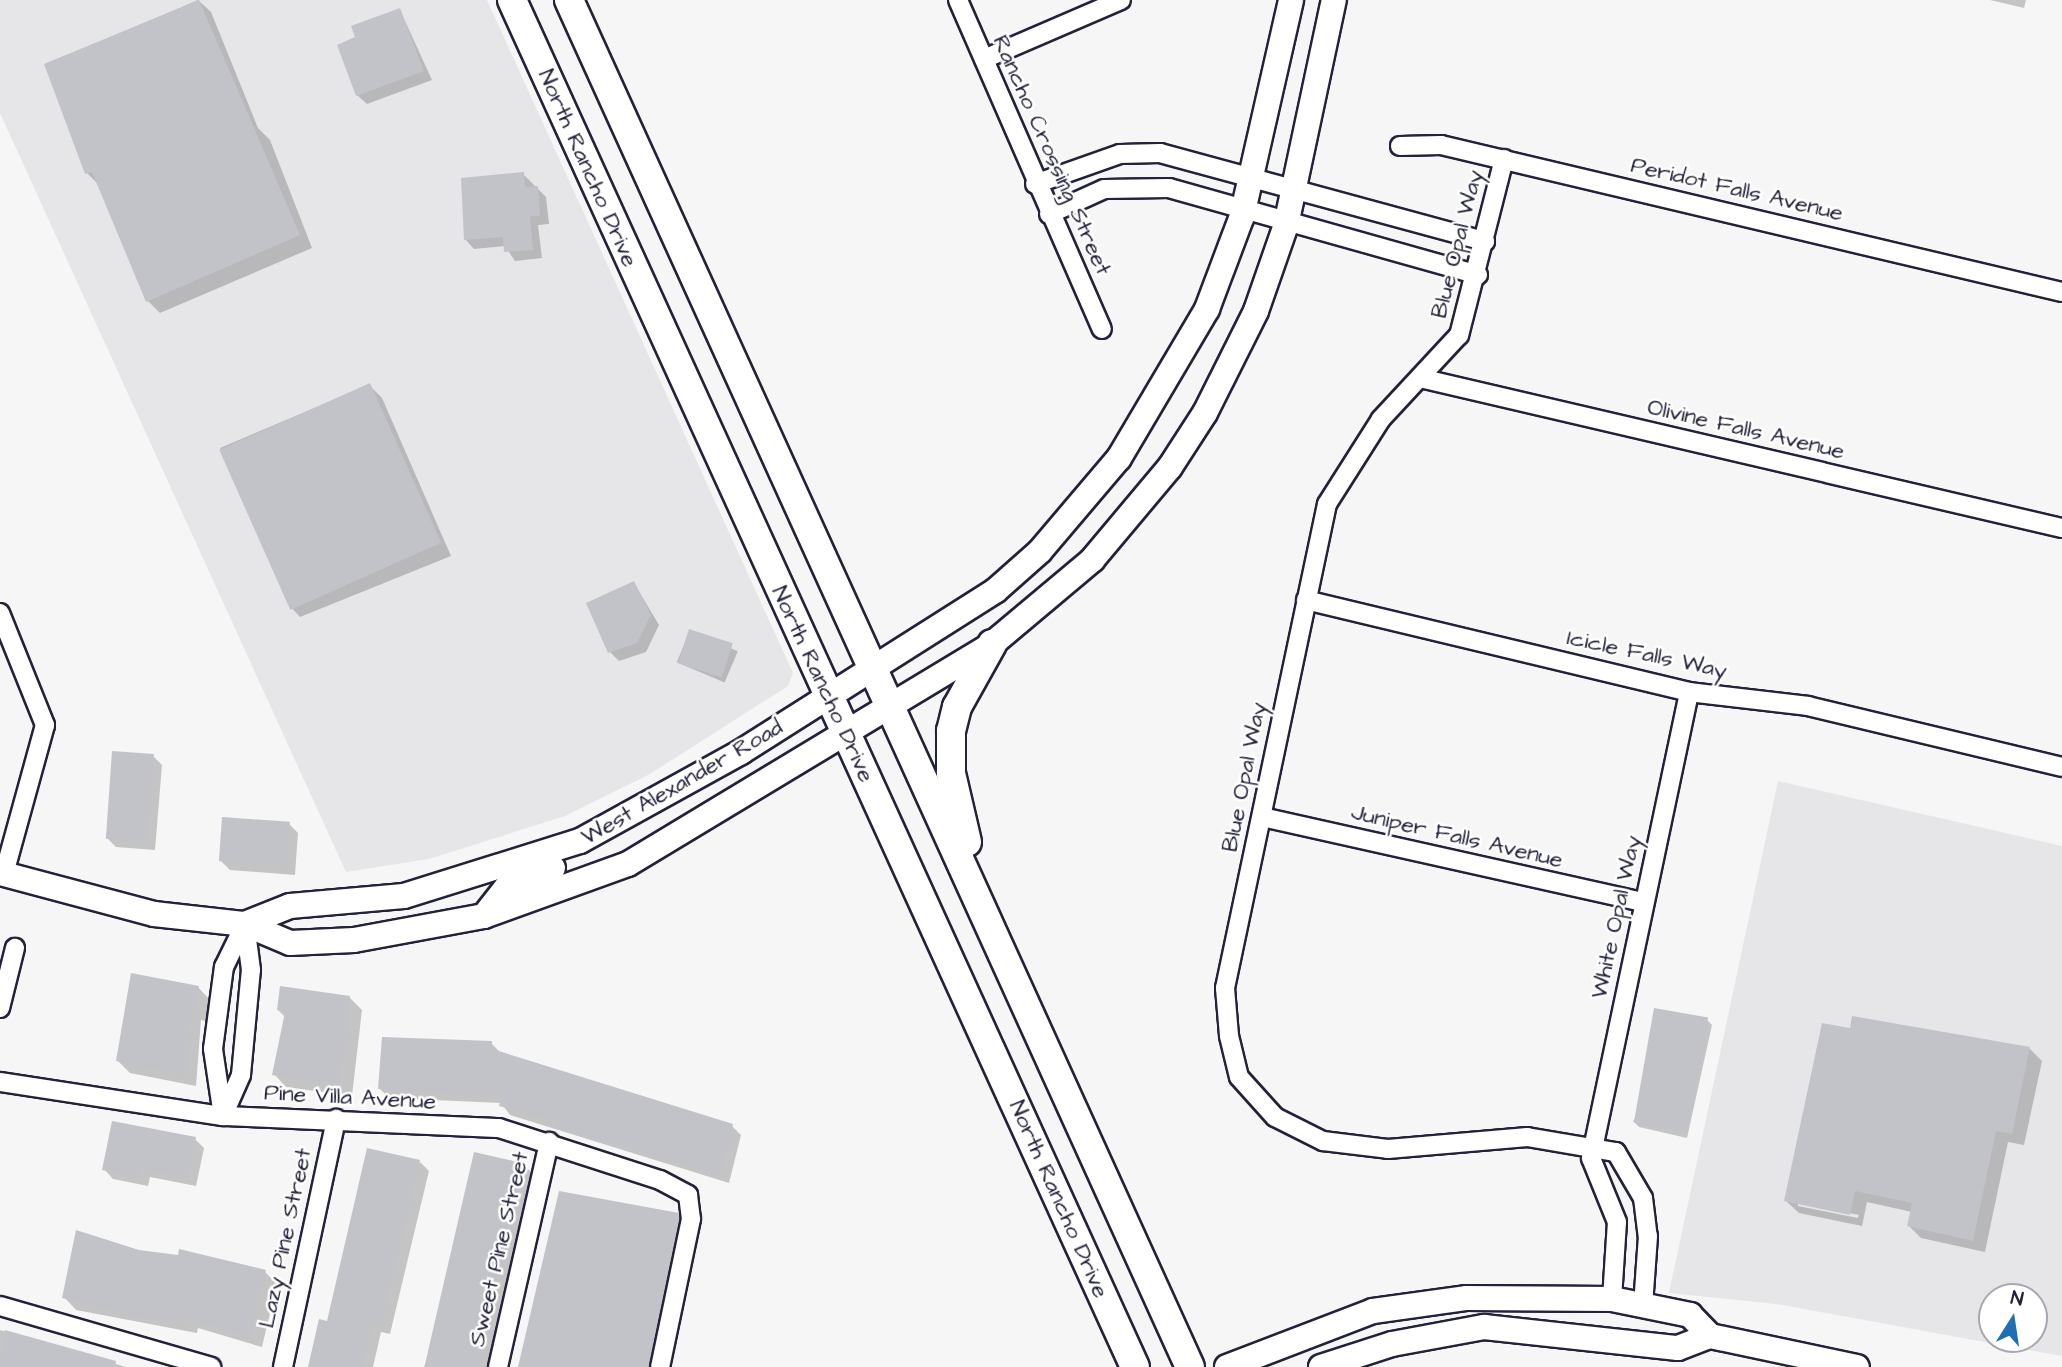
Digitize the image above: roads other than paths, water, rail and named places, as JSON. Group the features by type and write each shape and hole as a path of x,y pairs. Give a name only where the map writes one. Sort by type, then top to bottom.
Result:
{"main road":[{"name":"North Rancho Drive","path":"512,0 1135,1367"},
{"path":"569,0 1190,1367"},
{"name":"West Alexander Road","path":"245,924 290,906 354,903 441,887 602,830 830,695 995,591 1040,551 1119,458 1207,309 1244,211 1291,0"},
{"name":"West Alexander Road","path":"2,874 154,914 245,924 290,943 354,940 484,916 628,863 889,702 992,644 1092,560 1170,467 1240,343 1286,225 1334,0"},
{"path":"978,896 951,773 951,731 957,707 992,644"},
{"path":"484,916 506,888 593,851 602,830"},
{"path":"1227,1367 1373,1311 1531,1295 1612,1299 1690,1315 1710,1336"},
{"path":"1321,1367 1392,1343 1483,1327 1678,1348 1710,1336 1857,1367"}],"street":[{"name":"Rancho Crossing Street","path":"958,0 1035,184 1102,329"},
{"path":"984,59 1121,0"},
{"name":"Peridot Falls Avenue","path":"1400,146 1441,145 2062,292"},
{"path":"1035,184 1096,160 1141,152 1253,177 1485,241"},
{"name":"Blue Opal Way","path":"1504,159 1478,275 1459,335 1381,419 1327,504 1225,988 1239,1077 1276,1117 1323,1141 1355,1148 1527,1137 1593,1151 1602,1146 1616,1152 1643,1199 1648,1236 1643,1305"},
{"path":"1049,214 1104,189 1145,184 1286,225 1478,275"},
{"name":"Olivine Falls Avenue","path":"1420,378 2062,528"},
{"name":"Icicle Falls Way","path":"1306,600 1689,692 1808,706 2062,767"},
{"path":"0,613 45,725 2,874"},
{"name":"White Opal Way","path":"1593,1151 1689,692"},
{"name":"Juniper Falls Avenue","path":"1262,817 1643,902"},
{"path":"223,1116 213,1049 224,967 245,924"},
{"path":"223,1116 241,1075 251,967 245,924"},
{"path":"0,1008 15,948"},
{"name":"Pine Villa Avenue","path":"0,1082 223,1116 499,1128 549,1142 688,1195 691,1219 660,1367"},
{"name":"Lazy Pine Street","path":"283,1367 336,1119"},
{"name":"Sweet Pine Street","path":"498,1367 549,1142"},
{"path":"1593,1151 1617,1222 1612,1299"},
{"path":"0,1306 211,1367"}]}
